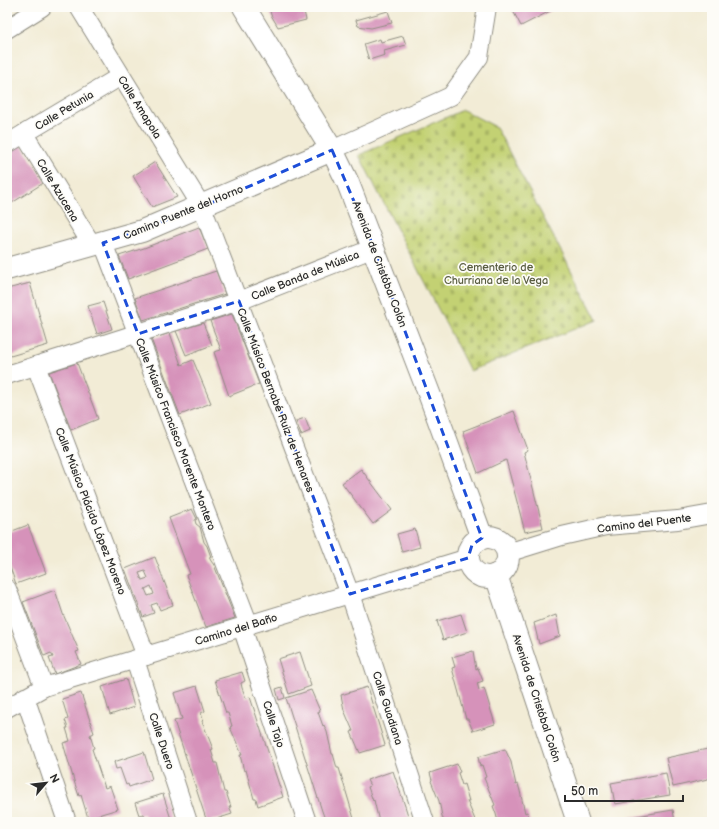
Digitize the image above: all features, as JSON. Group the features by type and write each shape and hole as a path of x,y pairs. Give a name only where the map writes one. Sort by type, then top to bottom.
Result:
{"main road":[{"name":"Avenida de Cristóbal Colón","path":"244,7 332,150 348,182 482,538"},
{"name":"Camino Puente del Horno","path":"7,269 142,231 202,207 332,150"},
{"path":"489,537 501,542 508,553 506,566 496,575 490,577 477,574 468,558 472,545 482,538 489,537"},
{"name":"Avenida de Cristóbal Colón","path":"496,575 578,822"}],"street":[{"path":"7,29 42,7"},
{"name":"Calle Amapola","path":"79,7 202,207"},
{"path":"332,150 451,96 479,57 487,7"},
{"name":"Calle Petunia","path":"7,144 121,76"},
{"name":"Calle Azucena","path":"24,134 98,244"},
{"name":"Calle Músico Bernabé Ruiz de Henares","path":"202,207 350,594"},
{"name":"Calle Músico Francisco Morente Montero","path":"98,244 138,334 246,626"},
{"name":"Calle Banda de Música","path":"7,375 239,301 374,248"},
{"name":"Calle Músico Plácido López Moreno","path":"36,366 141,658"},
{"name":"Camino del Puente","path":"508,553 562,536 606,526 678,520 712,514"},
{"name":"Camino del Baño","path":"7,708 25,696 44,687 468,558"},
{"path":"7,589 44,687"},
{"name":"Calle Guadiana","path":"350,594 425,822"},
{"name":"Calle Tajo","path":"246,626 306,822"},
{"name":"Calle Duero","path":"141,658 188,822"},
{"path":"25,696 67,822"}],"highlighted area":[{"path":"332,150 374,248 482,538 472,545 468,558 350,594 239,301 138,334 103,243 202,207"}],"green space":[{"name":"Cementerio de Churriana de la Vega","path":"463,110 496,127 597,320 470,371 359,155"}],"building":[{"path":"269,7 303,7 306,20 278,27 271,15"},
{"path":"515,7 558,7 521,26 512,9"},
{"path":"388,11 392,23 371,28 358,26 356,20"},
{"path":"403,36 406,45 384,51 385,55 369,60 364,44 380,39 381,42"},
{"path":"21,144 45,182 7,206 7,152"},
{"path":"155,162 177,197 152,207 133,176"},
{"path":"199,227 208,249 128,279 119,256"},
{"path":"216,271 225,294 143,320 135,298"},
{"path":"30,283 48,345 7,357 7,289"},
{"path":"103,302 112,329 97,334 88,306"},
{"path":"232,314 259,384 229,396 214,352 221,350 210,321"},
{"path":"203,323 212,345 186,355 176,331"},
{"path":"170,333 181,365 193,360 211,403 180,415 151,339"},
{"path":"77,363 98,419 71,430 49,372"},
{"path":"514,411 528,450 524,452 543,528 525,532 506,460 478,473 463,431"},
{"path":"305,418 310,431 301,435 296,421"},
{"path":"361,469 392,510 373,524 342,483"},
{"path":"192,509 197,519 195,520 196,524 200,527 204,542 211,557 209,557 214,565 235,618 206,627 186,575 190,574 169,518"},
{"path":"28,525 46,573 16,584 7,559 7,533"},
{"path":"415,529 420,547 402,552 397,534"},
{"path":"155,557 173,605 160,610 157,603 151,605 154,613 143,617 125,569","holes":["145,571 148,578 142,580 139,573","151,586 154,594 148,596 145,589"]},
{"path":"55,590 63,614 79,651 76,652 81,664 55,674 49,658 53,657 51,653 44,656 23,602"},
{"path":"461,614 467,632 443,640 437,621"},
{"path":"556,615 560,636 539,644 534,623"},
{"path":"473,651 476,669 478,668 483,681 477,683 479,690 484,688 495,724 473,731 468,719 466,719 452,668 455,667 452,657"},
{"path":"300,652 311,686 289,694 278,659"},
{"path":"242,672 245,681 241,683 242,688 246,698 250,697 283,797 258,806 256,799 254,799 246,770 244,771 240,755 242,755 230,727 232,726 228,713 226,713 215,680"},
{"path":"126,679 134,707 110,715 102,687"},
{"path":"197,686 205,711 201,713 202,721 213,749 211,750 215,763 217,763 224,792 226,792 232,814 207,822 174,721 182,719 174,693"},
{"path":"282,687 285,698 279,700 276,689"},
{"path":"367,687 385,745 360,753 351,732 353,731 344,710 341,695"},
{"path":"311,690 320,711 318,712 323,726 324,725 327,732 337,768 339,768 355,822 326,822 322,811 286,698"},
{"path":"81,693 94,733 90,735 94,748 92,749 105,788 110,786 118,809 88,818 81,795 79,796 75,784 63,743 70,741 65,720 68,719 62,699"},
{"path":"712,748 712,778 673,787 666,758"},
{"path":"505,749 511,762 516,785 518,784 525,813 527,812 530,822 498,822 493,806 495,805 484,778 486,777 482,765 480,766 478,757"},
{"path":"144,752 152,779 129,787 128,784 126,785 120,768 116,769 114,762"},
{"path":"457,764 460,772 458,773 462,785 464,784 469,801 467,801 476,822 444,822 442,816 430,773"},
{"path":"393,771 410,822 379,822 374,800 373,801 368,787 370,786 367,780"},
{"path":"666,773 670,795 615,804 611,783"},
{"path":"163,794 172,822 146,822 144,814 139,815 135,803"},
{"path":"673,810 675,822 625,822 625,818"}]}
